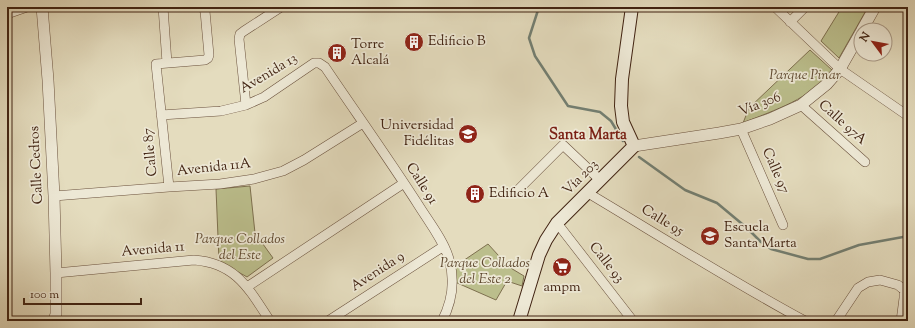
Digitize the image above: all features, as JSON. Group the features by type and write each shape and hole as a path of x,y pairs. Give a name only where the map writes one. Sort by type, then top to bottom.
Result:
{"main road":[{"path":"632,7 622,79 621,106 623,122 634,146"},
{"name":"Vía 203","path":"519,321 539,255 546,240 557,223 634,146"}],"street":[{"path":"7,14 27,7"},
{"name":"Calle Cedros","path":"42,7 48,80 54,196 56,273 56,314 54,321"},
{"path":"163,7 167,63 206,60 208,58 205,11 202,7"},
{"path":"246,105 239,39 240,34 281,7"},
{"path":"775,7 840,69 908,116"},
{"path":"790,22 805,7"},
{"name":"Vía 306","path":"866,22 875,7"},
{"name":"Vía 306","path":"634,146 741,129 770,119 801,105 828,84 840,69 853,45"},
{"name":"Calle 87","path":"167,63 156,64 169,187"},
{"name":"Avenida 13","path":"161,115 221,111 246,105 264,97 314,63 319,63"},
{"name":"Calle 91","path":"319,63 325,67 444,246 449,259 452,277 452,294 444,317"},
{"name":"Calle 97A","path":"801,105 865,162"},
{"name":"Avenida 11A","path":"54,196 220,184 254,180 283,171 304,160 363,123"},
{"name":"Calle 97","path":"741,129 783,225"},
{"path":"519,189 563,145 600,180"},
{"path":"270,321 247,286 404,184"},
{"name":"Calle 95","path":"588,193 715,270 806,321"},
{"name":"Calle 93","path":"557,223 633,321"},
{"name":"Avenida 9","path":"328,321 444,246"},
{"name":"Avenida 11","path":"56,273 205,260 217,264 237,276 247,286"},
{"path":"836,321 858,288 868,282 880,280 898,285 904,290 901,321"}],"green space":[{"name":"Parque Pinar","path":"842,7 868,7 859,22 853,22 853,33 839,58 821,41"},
{"name":"Parque Pinar","path":"810,50 832,70 824,80 814,89 792,102 743,123 749,108"},
{"name":"Parque Collados del Este","path":"250,186 255,233 273,258 247,277 219,261 216,189"},
{"name":"Parque Collados del Este 2","path":"488,244 509,267 524,276 522,286 507,281 496,300 455,282 454,267"}],"waterway":[{"path":"539,7 529,38 535,56 568,106 600,112 611,121 623,141"},
{"path":"639,157 685,190 717,203 771,249 808,259 820,259 859,245 908,237"}],"place":[{"name":"Edificio B","path":"414,42"},
{"name":"Torre Alcalá","path":"337,53"},
{"name":"Universidad Fidélitas","path":"468,134"},
{"name":"Edificio A","path":"475,194"},
{"name":"Escuela Santa Marta","path":"710,236"},
{"name":"ampm","path":"562,267"}],"district":[{"name":"Santa Marta","path":"588,135"}]}
